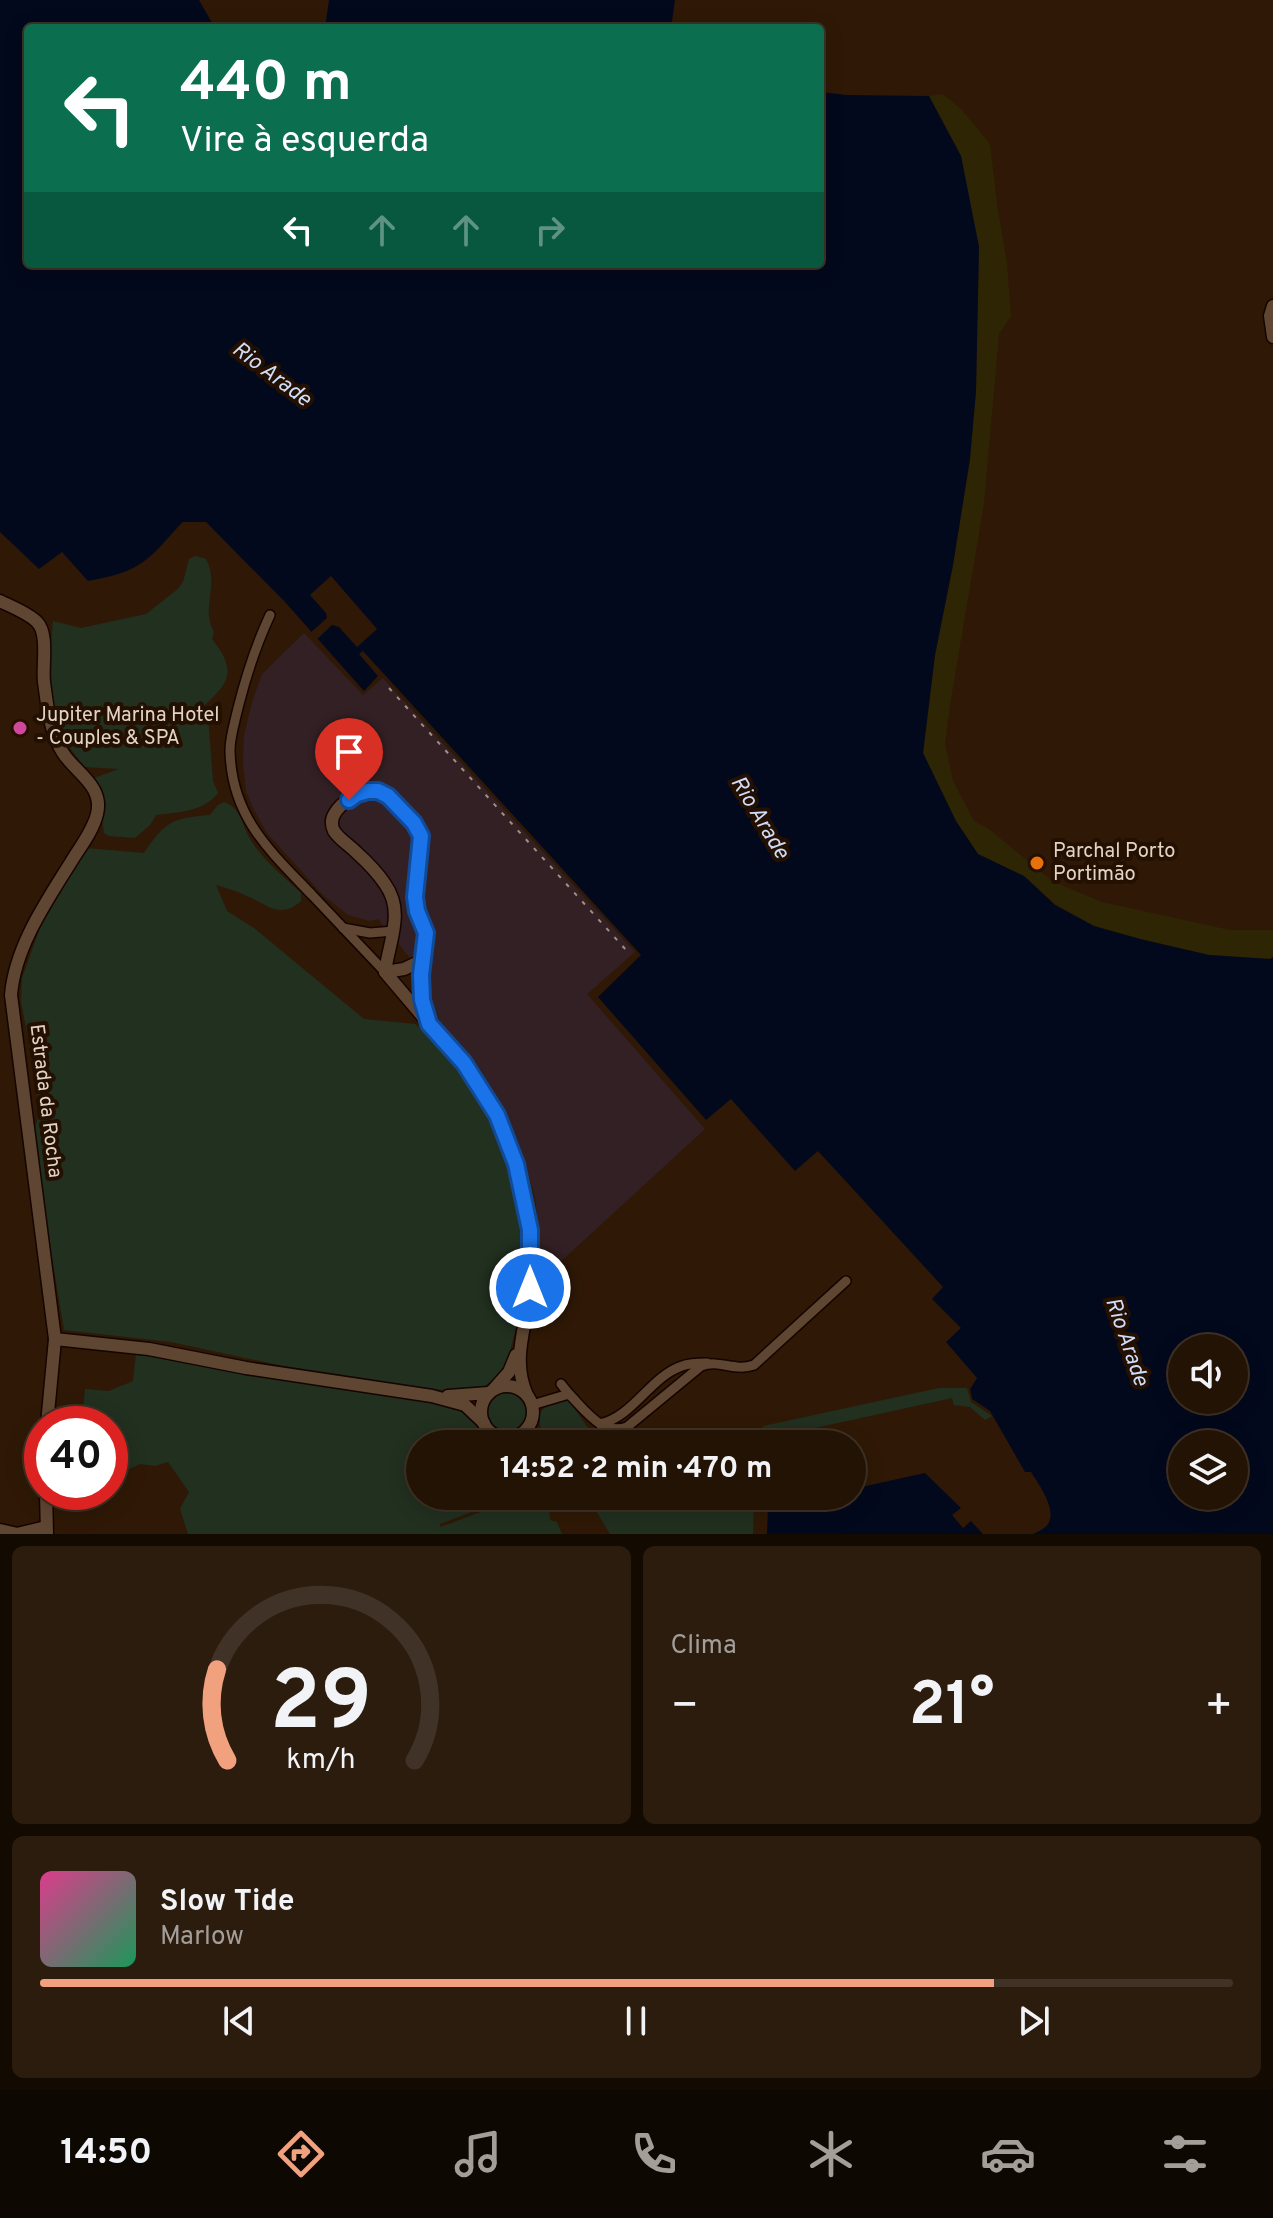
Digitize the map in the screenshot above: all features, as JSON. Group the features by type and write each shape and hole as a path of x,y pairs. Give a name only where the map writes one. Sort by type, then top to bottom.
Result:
{"street":[{"path":"1273,306 1270,316 1273,337"},
{"name":"Estrada da Rocha","path":"0,601 37,621 41,628 44,680 54,733 65,756 95,790 98,803 90,830 22,948 11,995 55,1339 49,1406"},
{"path":"55,1339 149,1349 246,1368 432,1396 465,1405 491,1432 500,1436 516,1435 525,1430 531,1421 529,1400 519,1372 530,1288 530,1230 516,1164 497,1115 464,1063 385,972 253,831 233,784 230,747 236,718 256,647 270,615"},
{"path":"385,972 396,909 391,892 333,828 333,816 337,810 357,794 368,791 378,791 388,796 414,823 421,836 415,897 426,933 421,975 422,1000 429,1024"},
{"path":"343,928 370,933 394,931"},
{"path":"385,972 404,969 423,960"},
{"path":"600,1424 627,1411 670,1371 692,1363 735,1368 754,1365 846,1281"},
{"path":"484,1423 481,1408 509,1372 523,1333"},
{"path":"561,1384 600,1424 611,1430 627,1427 691,1373 710,1363"},
{"path":"432,1396 491,1392 503,1386 514,1387 529,1400 569,1394"},
{"path":"0,1530 17,1534 46,1531 46,1510"}],"shaded area":[{"path":"304,633 363,695 383,678 635,952 587,994 705,1129 546,1275 538,1270 540,1238 535,1198 509,1119 480,1069 439,1020 431,1001 428,980 378,919 370,921 348,915 323,895 267,833 246,791 244,735 262,674"}],"green space":[{"path":"196,556 206,559 210,569 212,639 226,661 227,670 222,686 197,712 208,717 213,781 218,793 198,808 156,815 135,838 109,836 104,833 102,818 106,804 101,787 94,778 119,769 84,767 57,730 48,678 53,621 81,628 146,614 178,589 189,559"},
{"path":"224,802 237,812 260,853 301,893 301,901 280,910 216,885 227,911 254,928 364,1019 415,1024 425,1031 449,1055 496,1127 519,1206 523,1246 522,1285 507,1363 483,1388 443,1390 316,1373 171,1342 64,1330 38,1173 34,1130 39,1116 36,1078 21,1002 22,978 40,928 86,848 144,853 171,823 210,815"},
{"path":"136,1354 287,1381 457,1406 480,1430 406,1430 406,1510 476,1510 440,1524 440,1527 487,1510 549,1510 550,1520 557,1522 562,1534 188,1534 180,1509 189,1492 168,1462 155,1466 140,1464 128,1470 128,1406 83,1406 85,1389 109,1391 133,1381"},
{"path":"939,1388 967,1388 971,1402 992,1416 985,1420 970,1407 954,1405 952,1398 806,1430 764,1430 763,1426"},
{"path":"498,1394 514,1394 525,1405 525,1421 516,1430 496,1430 487,1421 487,1405"},
{"path":"569,1401 589,1430 542,1430 540,1413 547,1405"},
{"path":"595,1510 754,1510 753,1534 610,1534"}],"sand":[{"path":"943,94 962,110 990,144 1007,263 1011,316 999,334 984,503 945,744 953,781 974,821 989,829 1052,881 1102,902 1230,930 1273,930 1273,957 1270,959 1209,955 1140,939 1094,926 1055,904 1024,876 978,854 956,821 923,753 935,655 970,459 976,391 979,247 961,156 929,96"}],"water":[{"name":"Rio Arade","path":"0,0 199,0 213,24 24,24 24,268 824,268 824,92 929,96 961,156 979,247 976,391 970,459 935,655 923,753 956,821 978,854 1024,876 1055,905 1094,926 1140,939 1209,955 1273,957 1273,1534 1033,1534 1048,1524 1051,1516 1048,1503 1031,1472 1025,1472 990,1411 972,1399 970,1389 977,1378 946,1342 961,1328 932,1299 943,1287 818,1151 795,1171 731,1099 706,1120 598,997 641,955 363,651 359,654 378,676 364,691 285,602 206,522 183,522 157,550 134,568 88,581 62,552 39,569 0,532"},
{"path":"329,0 675,0 672,24 326,24"},
{"path":"925,1473 961,1508 952,1515 963,1528 971,1521 983,1534 767,1534 768,1510 866,1510 866,1486"}],"pier":[{"path":"331,576 377,629 357,647 339,627 332,625 314,642 308,635 327,618 310,595"}],"railway":[{"path":"389,688 627,951"}],"place":[{"name":"Jupiter Marina Hotel - Couples & SPA","path":"20,728"},
{"name":"Parchal Porto Portimão","path":"1037,863"}],"route":[{"path":"349,800 368,791 378,791 388,796 414,823 421,836 415,897 426,933 421,975 422,1000 429,1024 464,1063 497,1115 516,1164 530,1230 530,1288"}]}
